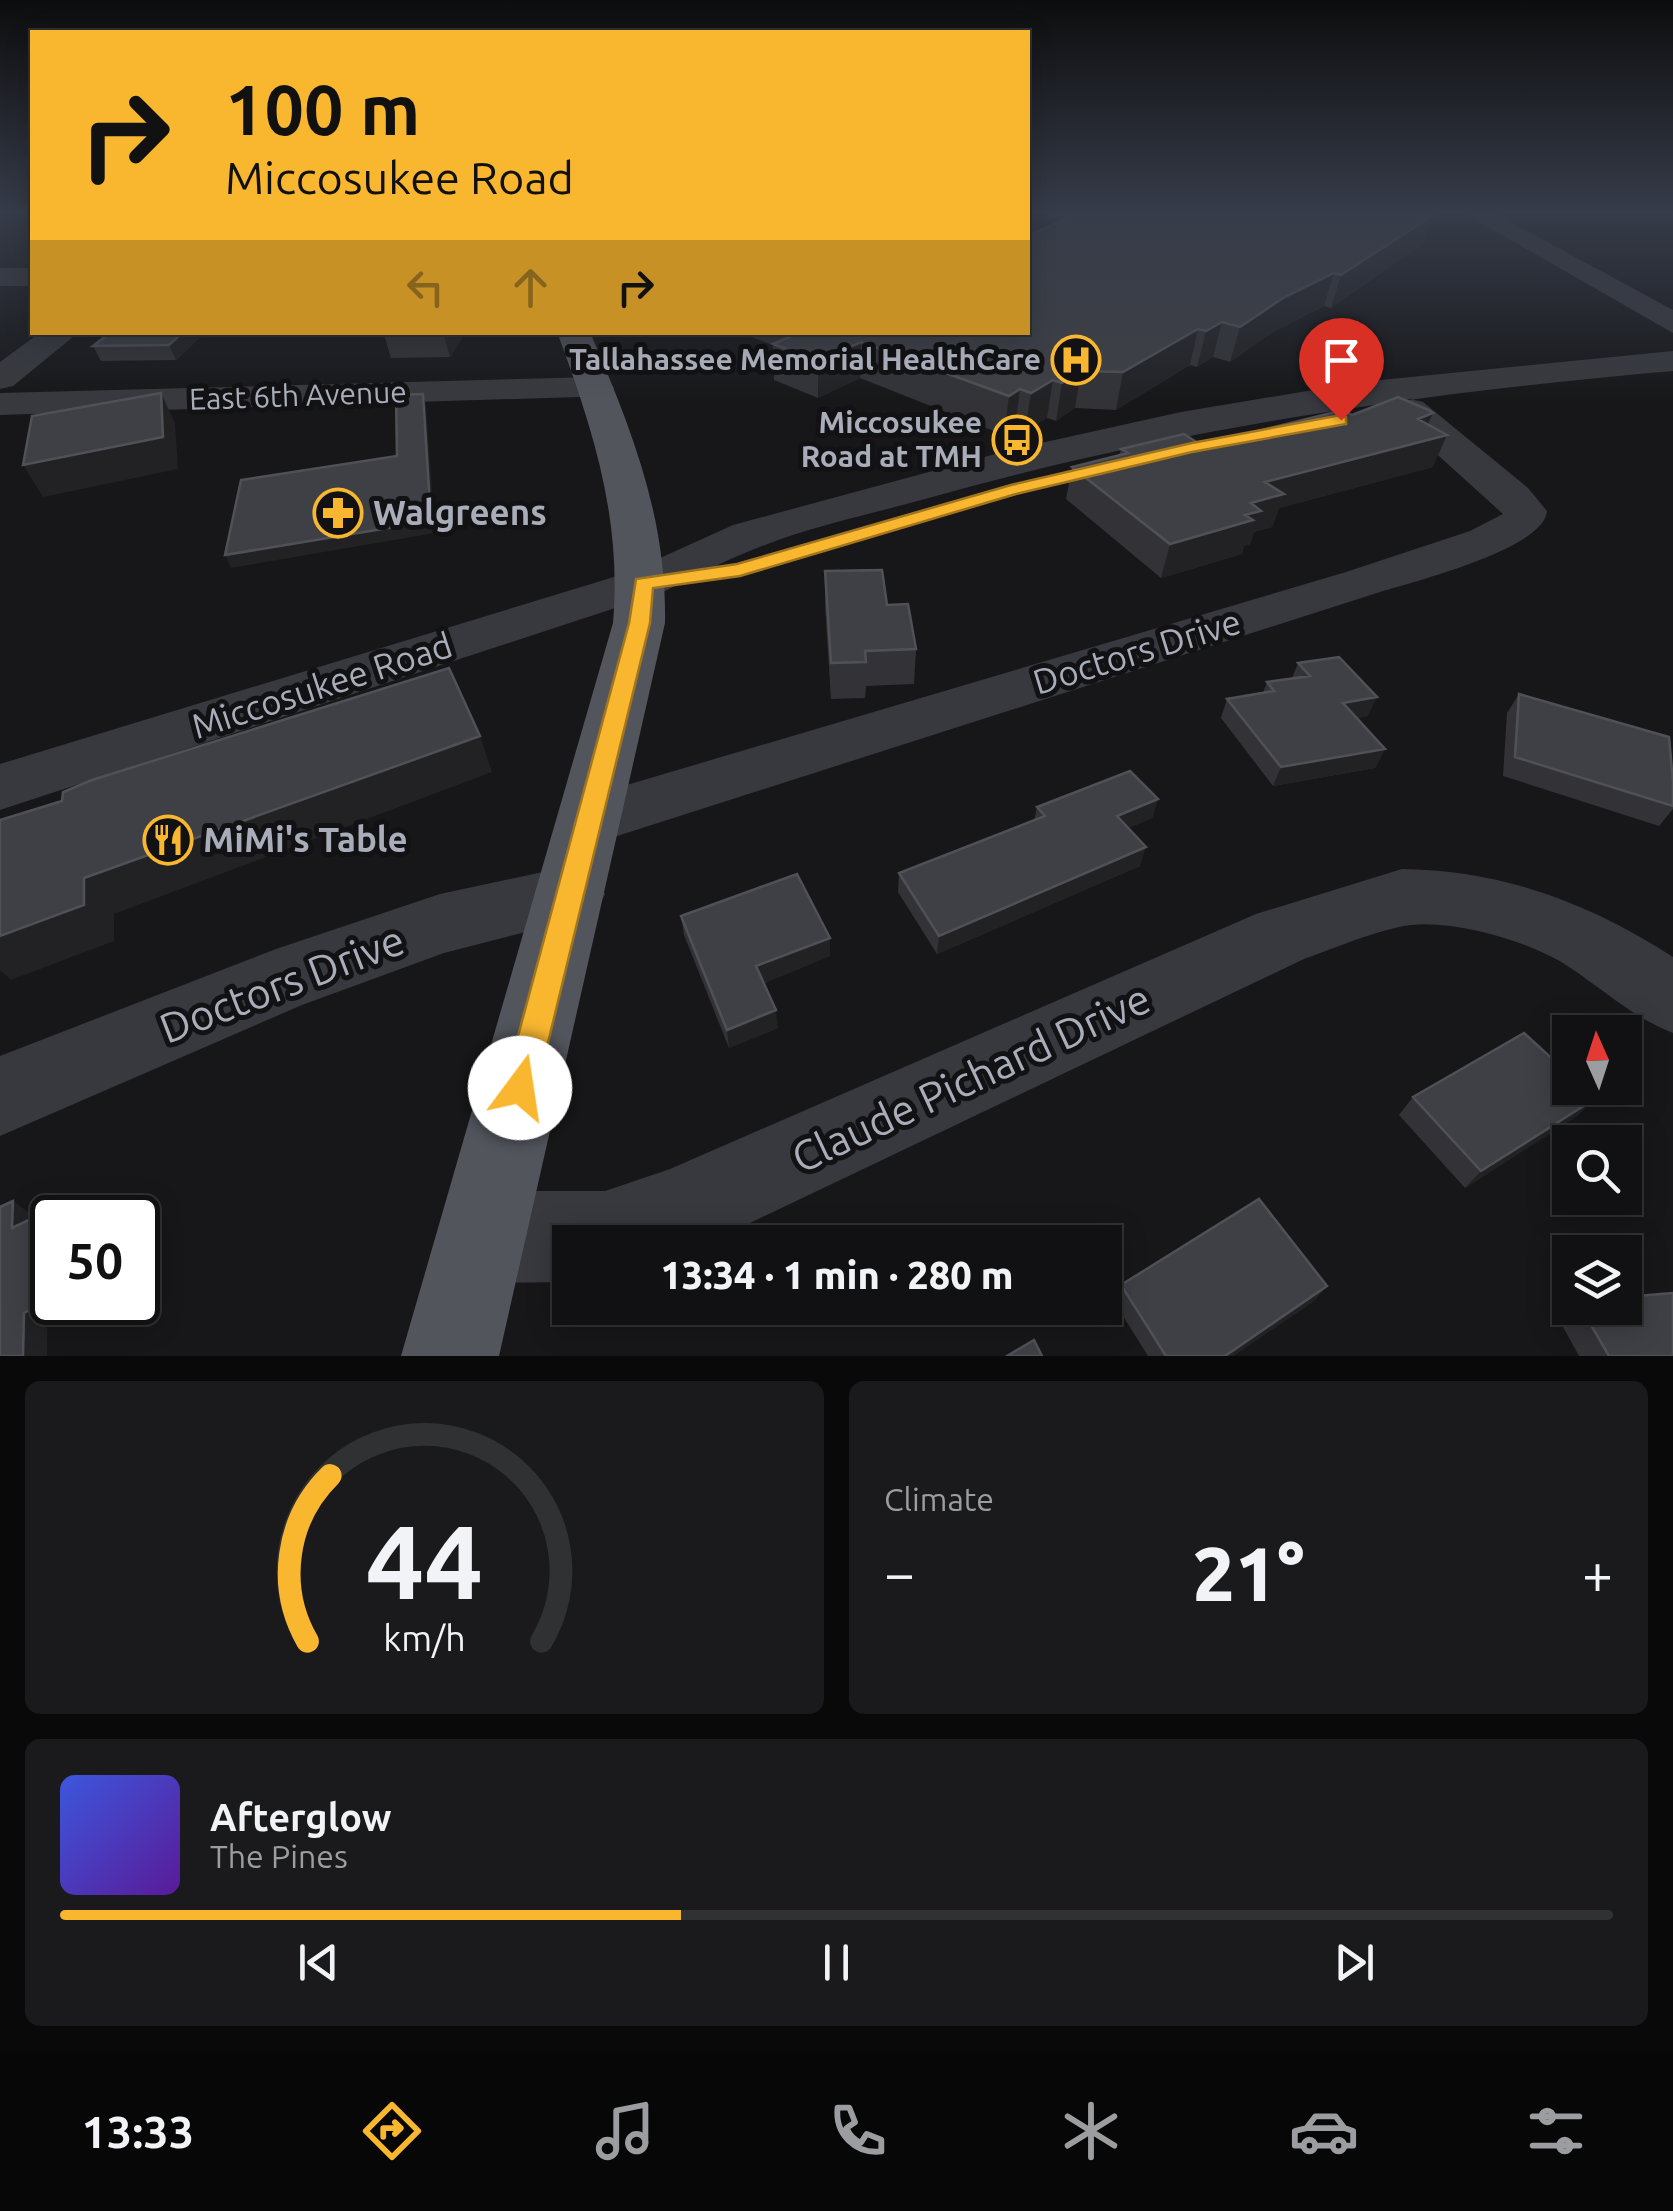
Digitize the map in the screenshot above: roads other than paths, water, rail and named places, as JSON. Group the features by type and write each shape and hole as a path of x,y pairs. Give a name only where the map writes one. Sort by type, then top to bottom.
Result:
{"main road":[{"path":"450,1356 639,623 644,584 640,527 630,484 573,335"}],"street":[{"path":"1587,275 1673,323"},
{"path":"0,277 30,277"},
{"path":"0,378 59,335"},
{"name":"Miccosukee Road","path":"0,787 644,584 749,535 1014,460 1306,402 1550,371 1673,360"},
{"path":"1410,410 1408,401 1419,394 1532,380 1550,371"},
{"name":"Miccosukee Road","path":"644,584 740,570 1011,490 1192,448 1410,410 1673,380"},
{"name":"East 6th Avenue","path":"0,404 596,388"},
{"name":"Doctors Drive","path":"0,1096 312,969 440,924 580,856 1486,540 1524,520 1525,511 1513,497 1410,410"},
{"name":"Claude Pichard Drive","path":"482,1237 604,1236 676,1212 1282,936 1402,897 1456,898 1542,920 1591,942 1673,999"}],"place":[{"name":"Tallahassee Memorial HealthCare","path":"1076,360"},
{"name":"Miccosukee Road at TMH","path":"1017,440"},
{"name":"Walgreens","path":"338,513"},
{"name":"MiMi's Table","path":"168,840"}]}
